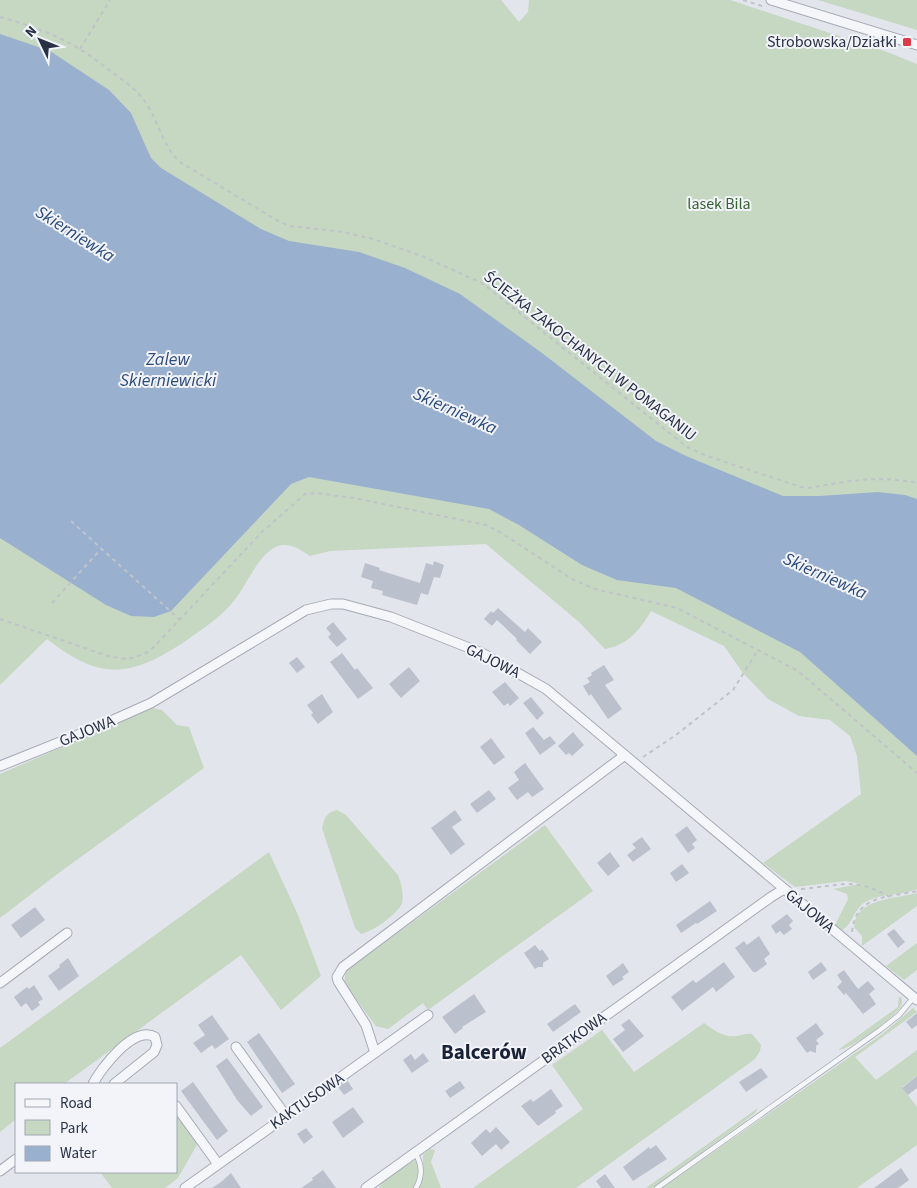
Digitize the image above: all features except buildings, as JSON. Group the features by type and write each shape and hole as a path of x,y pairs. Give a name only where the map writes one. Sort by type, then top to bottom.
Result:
{"street":[{"path":"771,0 917,45"},
{"name":"GAJOWA","path":"0,766 151,704 306,610 331,604 343,604 391,616 482,653 546,689 915,998"},
{"path":"375,1053 366,1024 338,981 337,977 343,967 625,755"},
{"name":"BRATKOWA","path":"366,1188 749,912 784,889"},
{"path":"0,983 67,933"},
{"name":"KAKTUSOWA","path":"185,1188 428,1015"},
{"path":"94,1083 103,1066 116,1053 142,1036 149,1035 154,1037 157,1045 154,1052 115,1083"},
{"path":"236,1047 286,1116"},
{"path":"178,1109 218,1164"},
{"path":"0,1171 15,1160"}],"lane":[{"path":"657,1188 885,1026 915,998"},
{"path":"415,1152 421,1169 421,1177 416,1188"}],"path":[{"path":"80,49 110,0"},
{"name":"ŚCIEŻKA ZAKOCHANYCH W POMAGANIU","path":"0,17 45,32 80,49 134,89 148,107 173,155 186,166 284,224 350,233 373,239 429,259 482,283 687,447 707,456 801,487 808,488 858,479 891,480 917,484"},
{"path":"0,619 96,654 126,659 136,657 150,651 267,527 299,497 305,494 316,493 362,500 486,525 500,532 572,579 609,593 677,608 798,671 917,773"},
{"path":"71,521 180,620"},
{"path":"52,603 101,548"},
{"path":"635,763 676,735 733,690 758,650"},
{"path":"784,889 802,890 849,883 870,886 890,897"},
{"path":"850,944 853,924 858,911 867,904 917,891"}],"green space":[{"name":"lasek Bila","path":"0,0 501,0 519,22 528,12 529,0 730,0 887,52 917,64 917,889 905,893 873,898 867,901 862,904 849,924 841,931 835,925 848,899 847,894 833,889 861,884 846,881 795,887 763,863 861,794 857,756 850,736 830,720 799,716 768,699 743,673 724,646 651,611 632,636 620,644 605,649 579,622 486,544 330,551 310,556 293,546 282,545 268,552 261,559 241,592 220,616 187,640 150,661 117,670 101,668 66,653 47,639 0,685"},
{"path":"818,0 917,0 917,30"},
{"path":"152,708 162,710 177,725 189,727 204,768 60,872 0,918 0,774"},
{"path":"337,810 346,815 398,875 402,889 403,896 400,907 390,917 366,933 361,934 355,928 322,828 326,816"},
{"path":"545,825 593,891 428,1010 423,1003 388,1029 376,1026 344,983 346,971"},
{"path":"269,852 298,915 321,976 281,1010 241,955 65,1083 15,1083 15,1120 0,1132 0,1048"},
{"path":"917,893 917,906 862,946 862,936 854,927 856,917 862,910 878,901"},
{"path":"917,943 917,970 904,980 886,966"},
{"path":"899,996 902,999 902,1004 894,1014 860,1040 844,1049 838,1050 898,1007"},
{"path":"913,1008 917,1012 855,1057 876,1080 917,1050 917,1076 902,1087 917,1107 917,1145 857,1188 662,1188 881,1035"},
{"path":"704,1023 727,1036 752,1034 761,1045 760,1051 755,1059 576,1188 473,1188 583,1109 552,1065 602,1030 634,1072"},
{"path":"758,1108 755,1113 741,1124 653,1188 646,1188"},
{"path":"178,1117 198,1143 178,1178 165,1188 112,1188 101,1173 178,1173"},
{"path":"430,1149 435,1150 431,1162 441,1188 418,1188 423,1176 423,1155"},
{"path":"415,1160 418,1165 418,1172 413,1188 379,1188 383,1181"}],"water":[{"name":"Zalew Skierniewicki","path":"0,34 50,51 109,90 131,113 151,158 161,168 261,229 289,241 359,252 405,268 460,294 542,353 656,441 686,456 783,496 820,496 878,492 905,495 917,499 917,756 800,652 676,588 617,580 582,565 519,525 489,509 309,477 291,484 171,611 154,617 131,616 106,605 0,538"}],"place":[{"name":"Strobowska/Działki","path":"907,42"}],"district":[{"name":"Balcerów","path":"484,1052"}],"water label":[{"name":"Skierniewka","path":"75,234"},
{"name":"Skierniewka","path":"455,411"},
{"name":"Skierniewka","path":"825,576"}]}
